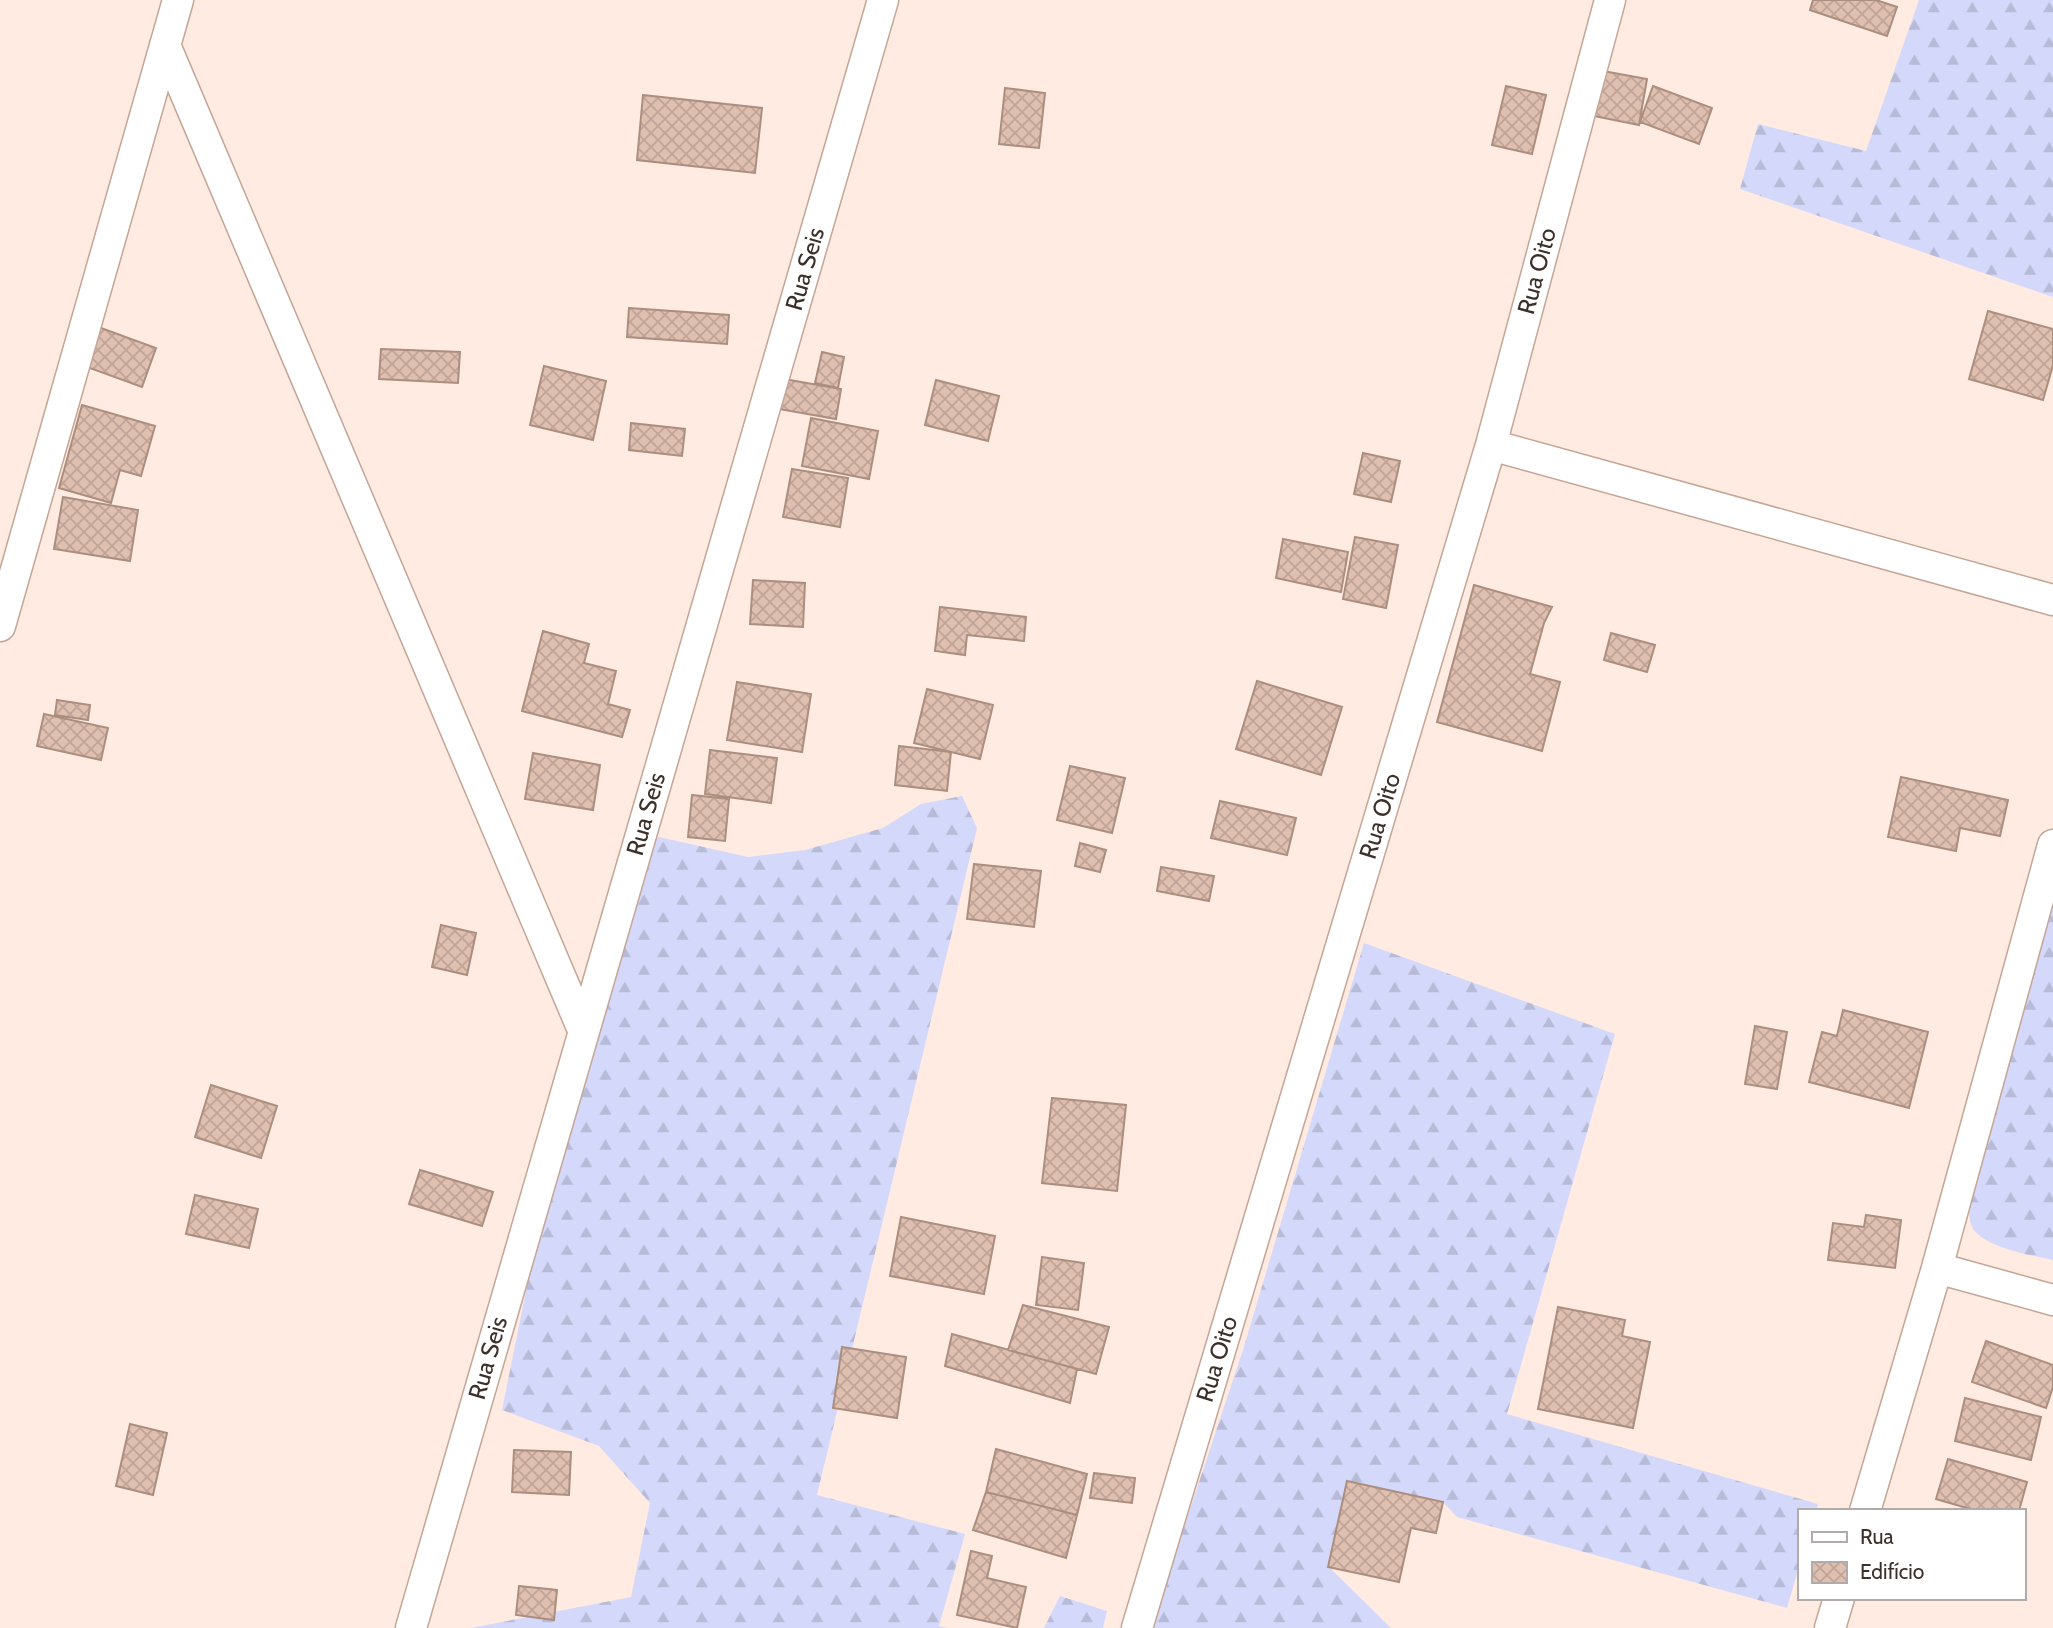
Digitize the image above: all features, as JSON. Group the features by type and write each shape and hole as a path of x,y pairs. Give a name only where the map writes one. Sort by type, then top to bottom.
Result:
{"street":[{"path":"0,626 178,0"},
{"name":"Rua Seis","path":"411,1628 883,0"},
{"name":"Rua Oito","path":"1137,1628 1491,445 1610,0"},
{"path":"165,45 583,1030"},
{"path":"1491,445 2053,600"},
{"path":"1866,1509 1937,1268 2053,845"},
{"path":"1937,1268 2053,1300"},
{"path":"1830,1628 1838,1600"}],"green space":[{"path":"1919,0 2053,0 2053,297 1740,189 1758,124 1866,151"},
{"path":"962,796 977,828 817,1495 965,1534 939,1626 947,1628 471,1628 631,1597 650,1503 599,1446 502,1410 553,1157 648,838 659,837 748,857 805,850 883,828 921,804"},
{"path":"2053,906 2053,1260 2005,1248 1982,1237 1974,1230 1970,1221 1969,1204"},
{"path":"1364,943 1615,1034 1507,1414 1818,1504 1817,1509 1798,1509 1798,1570 1787,1608 1457,1517 1443,1502 1347,1482 1329,1567 1391,1628 1154,1628 1166,1581 1243,1350"},
{"path":"1060,1596 1107,1611 1103,1628 1044,1628"}],"building":[{"path":"1813,0 1876,0 1897,7 1887,36 1810,10"},
{"path":"1603,71 1647,79 1639,125 1594,116"},
{"path":"1506,86 1546,95 1532,154 1492,145"},
{"path":"1653,86 1712,108 1699,144 1640,122"},
{"path":"1005,88 1045,93 1039,148 999,144"},
{"path":"643,95 762,108 755,173 637,160"},
{"path":"629,308 729,315 727,344 627,337"},
{"path":"1988,311 2053,329 2053,365 2043,400 1969,379"},
{"path":"90,324 156,348 142,387 76,363"},
{"path":"381,349 460,352 458,383 379,379"},
{"path":"822,352 844,357 838,388 815,383"},
{"path":"544,366 606,381 593,440 530,425"},
{"path":"784,379 841,389 836,419 779,409"},
{"path":"936,380 999,396 988,441 925,425"},
{"path":"82,405 155,426 141,476 120,470 111,503 59,488"},
{"path":"811,418 878,431 869,479 802,466"},
{"path":"631,423 685,429 682,456 629,450"},
{"path":"1363,453 1400,461 1391,502 1354,494"},
{"path":"792,469 848,478 840,527 783,517"},
{"path":"63,497 138,510 130,561 54,549"},
{"path":"1355,537 1398,545 1386,608 1343,599"},
{"path":"1283,539 1348,552 1341,592 1276,578"},
{"path":"753,580 805,583 803,627 750,624"},
{"path":"1474,585 1552,607 1544,623 1530,674 1560,682 1542,751 1437,722"},
{"path":"940,607 1026,617 1024,641 967,635 965,655 935,651"},
{"path":"543,631 589,644 584,663 616,671 608,704 630,710 622,737 522,711"},
{"path":"1611,633 1655,645 1647,672 1604,660"},
{"path":"1257,681 1342,707 1321,775 1236,749"},
{"path":"737,682 811,694 802,752 727,740"},
{"path":"927,689 993,705 980,759 914,743"},
{"path":"57,700 90,705 88,720 55,715"},
{"path":"44,714 108,728 101,760 37,746"},
{"path":"899,746 951,752 947,791 895,785"},
{"path":"710,750 777,758 771,803 705,794"},
{"path":"533,753 600,765 593,810 525,799"},
{"path":"1070,766 1125,778 1112,833 1057,820"},
{"path":"1901,777 2008,800 2000,836 1960,828 1956,851 1888,837"},
{"path":"692,795 729,799 725,841 688,837"},
{"path":"1220,801 1296,818 1287,855 1211,838"},
{"path":"1080,843 1106,850 1100,872 1075,866"},
{"path":"974,864 1041,871 1034,927 967,919"},
{"path":"1161,867 1214,876 1209,901 1157,891"},
{"path":"441,925 476,933 467,975 432,967"},
{"path":"1843,1010 1928,1032 1909,1108 1809,1082 1822,1032 1837,1036"},
{"path":"1755,1026 1787,1032 1777,1089 1745,1084"},
{"path":"211,1085 277,1106 261,1158 195,1137"},
{"path":"1052,1098 1126,1105 1117,1191 1042,1183"},
{"path":"420,1170 493,1192 482,1226 409,1204"},
{"path":"195,1195 258,1209 249,1248 186,1234"},
{"path":"1866,1215 1901,1220 1895,1268 1828,1260 1833,1223 1864,1227"},
{"path":"901,1217 995,1236 984,1294 890,1276"},
{"path":"1042,1257 1084,1263 1078,1310 1036,1305"},
{"path":"1023,1305 1109,1327 1096,1374 1008,1350"},
{"path":"1558,1307 1625,1320 1622,1336 1650,1342 1633,1428 1538,1409"},
{"path":"952,1334 1077,1369 1070,1403 945,1366"},
{"path":"1986,1341 2053,1365 2053,1387 2046,1408 1972,1382"},
{"path":"842,1347 906,1357 897,1418 833,1408"},
{"path":"1965,1398 2041,1417 2031,1460 1955,1441"},
{"path":"130,1424 167,1433 153,1495 116,1486"},
{"path":"996,1449 1087,1474 1077,1515 986,1492"},
{"path":"514,1450 571,1452 569,1495 512,1492"},
{"path":"1948,1459 2027,1482 2020,1509 1970,1509 1936,1499"},
{"path":"1094,1473 1135,1478 1132,1503 1090,1498"},
{"path":"1347,1481 1443,1502 1436,1533 1411,1528 1399,1582 1328,1567"},
{"path":"986,1492 1077,1515 1066,1558 973,1530"},
{"path":"971,1551 992,1556 987,1578 1026,1587 1017,1628 957,1615"},
{"path":"519,1586 557,1590 554,1620 516,1615"}]}
